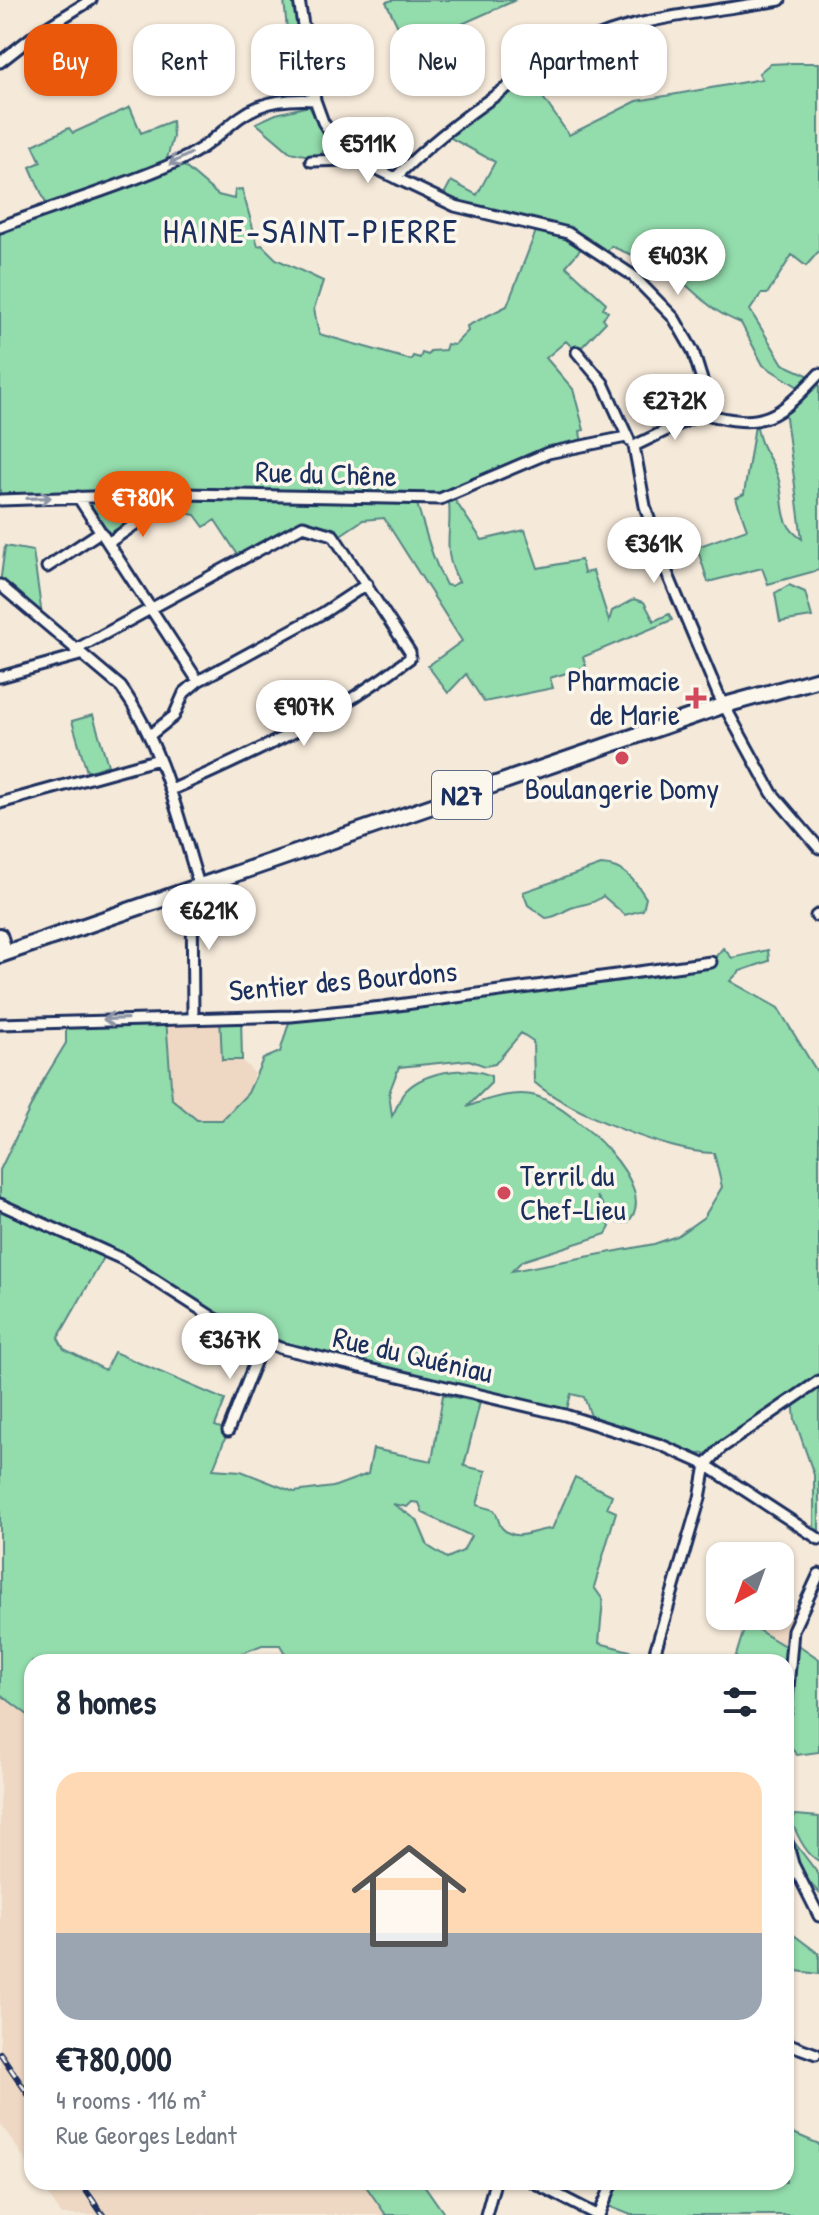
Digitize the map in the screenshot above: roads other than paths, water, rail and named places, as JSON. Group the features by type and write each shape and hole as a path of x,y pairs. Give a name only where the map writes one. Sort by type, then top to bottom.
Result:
{"main road":[{"name":"N27","path":"3,954 725,705 819,679"}],"street":[{"path":"0,62 36,34 91,0"},
{"path":"299,0 315,100 335,144 354,161 453,205 568,233 632,275 674,318 693,351 703,383 702,413"},
{"path":"395,178 446,131 581,44 623,28 780,0"},
{"path":"0,227 178,161 251,108 283,98 315,100"},
{"path":"311,161 354,161"},
{"path":"577,352 603,383 626,437 634,446 645,506 663,563 683,618 725,705 769,788 819,848"},
{"path":"634,446 702,413 727,418 771,417 785,410 819,374"},
{"name":"Rue du Chêne","path":"0,500 183,494 384,501 440,499 548,453 626,437"},
{"path":"78,497 198,681"},
{"path":"108,543 159,508"},
{"path":"0,677 78,652 292,528 314,526 336,538 410,652 410,658 370,689 308,727 171,790"},
{"path":"47,567 100,532"},
{"path":"150,735 174,716 184,693 198,681 323,613 367,584"},
{"path":"0,585 121,687 150,735 171,790 196,886 193,1017"},
{"path":"0,803 159,759"},
{"path":"0,935 3,954"},
{"name":"Sentier des Bourdons","path":"0,1024 291,1016 383,1007 711,962"},
{"name":"Rue du Quéniau","path":"0,1204 122,1259 196,1307 263,1342 436,1387 591,1421 661,1445 706,1465 819,1539"},
{"path":"228,1431 263,1342"},
{"path":"654,1654 700,1498 706,1465 721,1448 819,1381"},
{"path":"791,1654 793,1630 819,1574"},
{"path":"794,1866 819,1916"},
{"path":"794,2046 816,2054"},
{"path":"486,2215 493,2190"},
{"path":"549,2190 598,2215 609,2190"}],"railway":[{"path":"0,2053 24,2088"},
{"path":"86,2190 103,2215"}],"place":[{"name":"Pharmacie de Marie","path":"696,698"},
{"name":"Boulangerie Domy","path":"622,758"},
{"name":"Terril du Chef-Lieu","path":"504,1193"}],"district":[{"name":"HAINE-SAINT-PIERRE","path":"311,231"}]}
